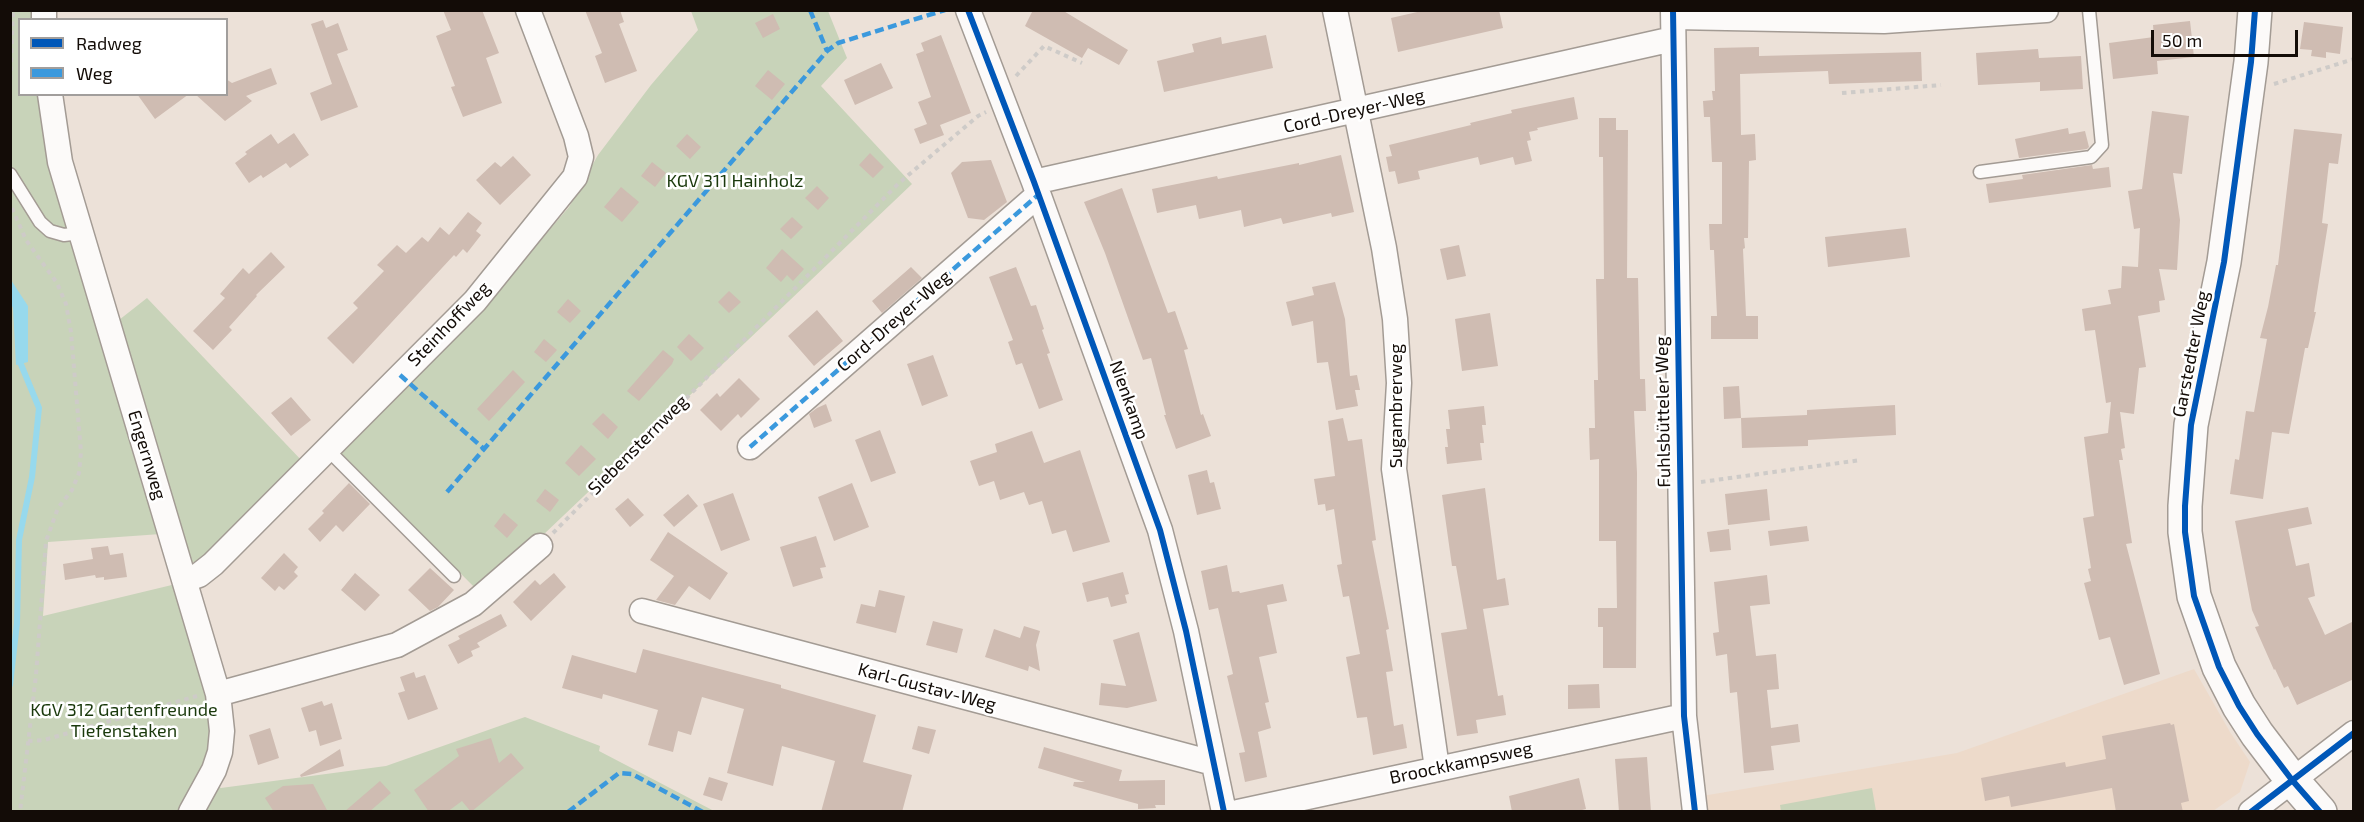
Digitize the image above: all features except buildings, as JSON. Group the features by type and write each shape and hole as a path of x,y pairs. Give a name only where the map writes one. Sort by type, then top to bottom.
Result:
{"main road":[{"name":"Garstedter Weg","path":"2255,10 2224,262 2191,425 2185,532 2194,597 2218,667 2247,719 2292,780 2320,812"}],"street":[{"name":"Steinhoffweg","path":"185,580 199,575 213,564 475,301 575,177 580,157 576,135 528,10"},
{"name":"Nienkamp","path":"968,10 1036,188 1160,530 1186,632 1224,812"},
{"name":"Sugambrerweg","path":"1335,10 1384,248 1395,319 1399,383 1394,469 1437,768"},
{"name":"Cord-Dreyer-Weg","path":"750,447 1036,188 1356,111 1673,22 1884,21 2046,10"},
{"name":"Fuhlsbütteler Weg","path":"1673,22 1684,716 1695,812"},
{"name":"Engernweg","path":"50,96 60,162 218,694 222,731 220,752 214,770 191,812"},
{"path":"218,694 397,645 473,604 540,546"},
{"name":"Karl-Gustav-Weg","path":"642,611 1214,763"},
{"name":"Broockkampsweg","path":"1238,812 1684,716"},
{"path":"2251,812 2354,733"}],"lane":[{"path":"1980,172 2091,157 2102,145 2089,10"},
{"path":"10,174 40,222 50,231 64,235 80,233"},
{"path":"328,450 454,576"}],"path":[{"path":"10,89 13,10"},
{"path":"1001,99 1044,45 1082,63"},
{"path":"2246,93 2354,59"},
{"path":"1842,93 1941,85"},
{"path":"10,204 26,240 57,283 66,304 71,332 81,453 79,472 72,490 58,508 46,541 36,675 20,812"},
{"path":"1679,485 1861,460"},
{"path":"28,741 44,740 207,693 218,694"}],"shaded area":[{"path":"2194,669 2250,762 2240,792 2213,811 1704,812 1702,796 1957,753"}],"green space":[{"name":"KGV 312 Gartenfreunde Tiefenstaken","path":"10,11 34,11 34,18 18,18 18,96 41,96 52,165 74,252 161,534 48,542 43,616 176,584 211,698 213,730 202,776 221,788 386,766 525,717 600,746 599,751 714,811 11,811"},
{"name":"KGV 311 Hainholz","path":"691,11 828,11 847,58 821,86 912,184 481,594 341,453 474,318 569,207 598,155 651,85 698,30"},
{"path":"147,298 304,463 202,563 191,562 184,555 119,320"},
{"path":"1872,788 1876,811 1781,811 1780,805"}],"water":[{"path":"11,280 28,306 28,362 16,365 11,304"}],"waterway":[{"path":"10,685 17,623 19,540 32,477 39,408 20,362 21,358"}],"marked path":[{"path":"810,10 827,51"},
{"path":"447,492 827,51 838,43 945,10"},
{"path":"750,447 1038,195"},
{"path":"400,375 483,448"},
{"path":"568,812 619,773 632,774 703,812"}],"cycle path":[{"path":"968,10 1034,182 1160,530 1186,631 1224,812"},
{"path":"1673,10 1684,716 1695,812"},
{"path":"2255,10 2251,62 2224,262 2191,425 2185,532 2194,596 2219,667 2239,706 2257,734 2320,812"},
{"path":"2251,812 2354,733"}]}
